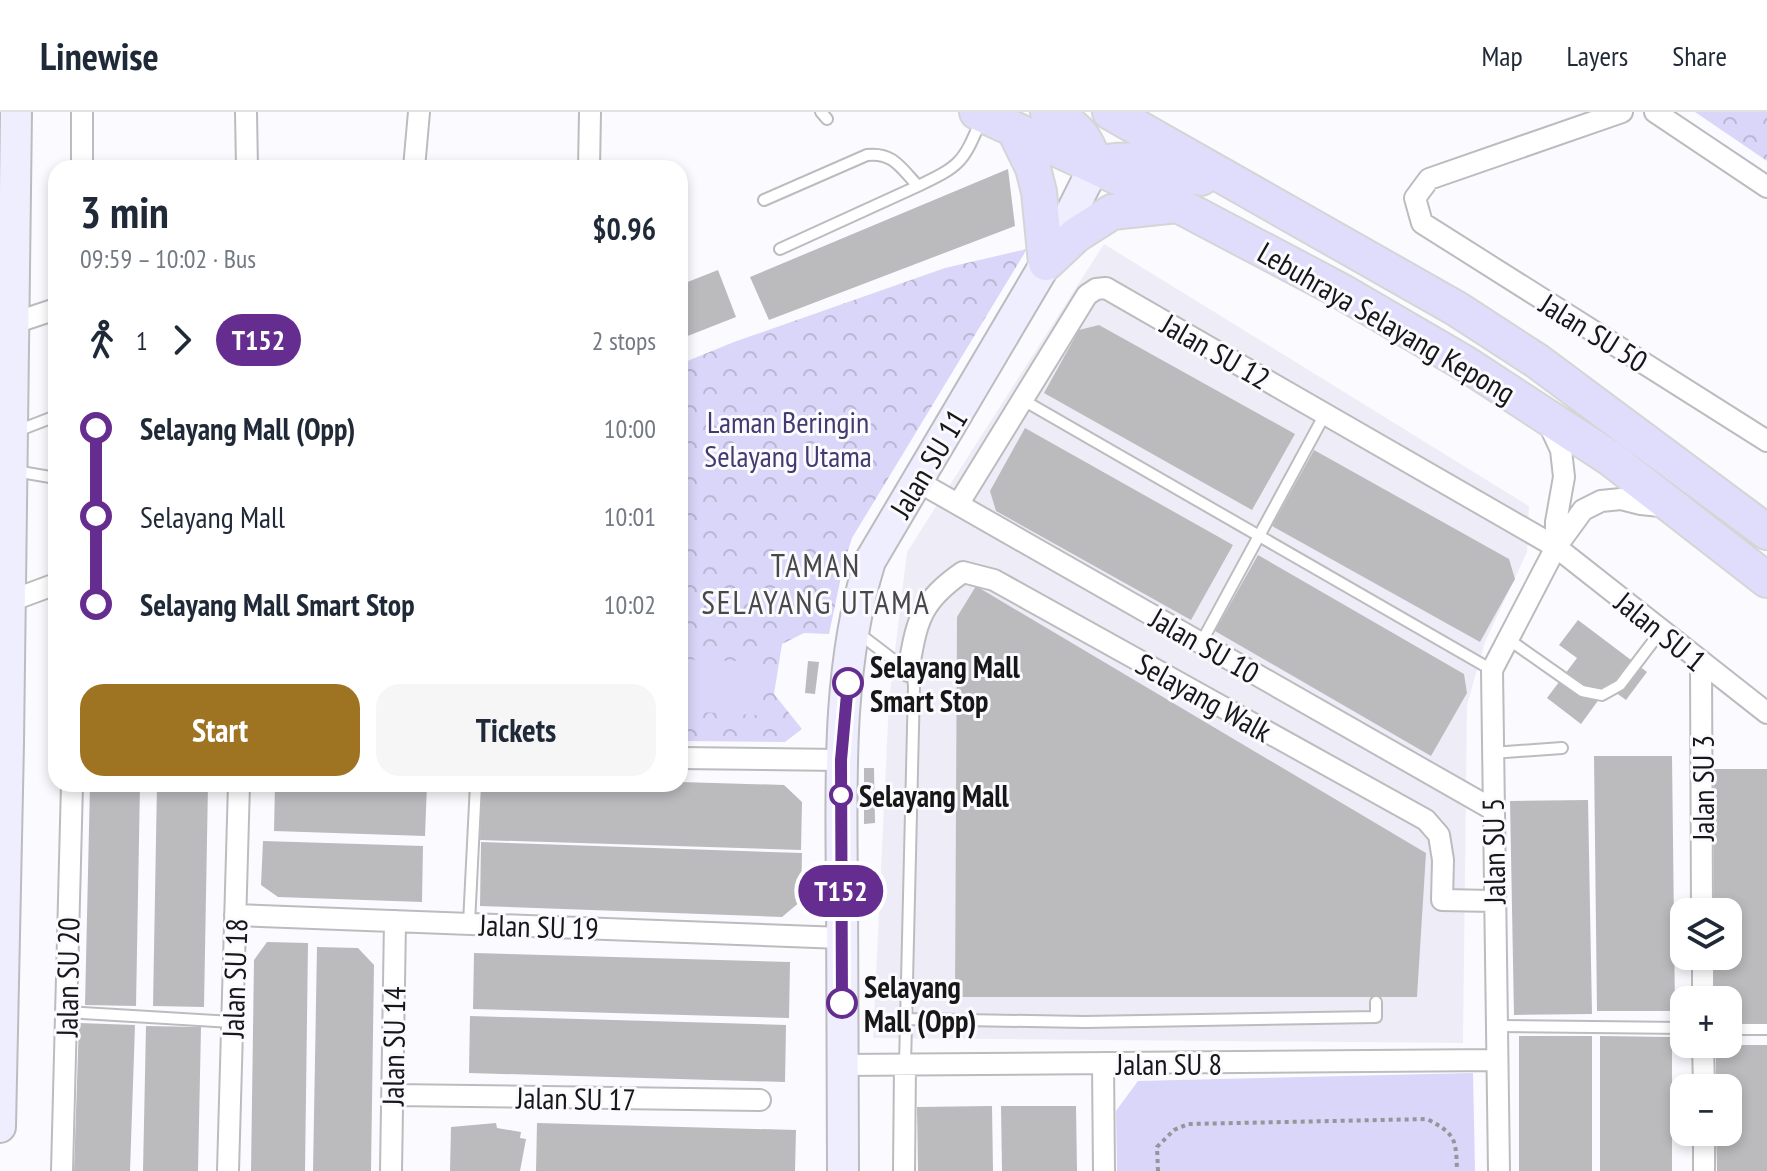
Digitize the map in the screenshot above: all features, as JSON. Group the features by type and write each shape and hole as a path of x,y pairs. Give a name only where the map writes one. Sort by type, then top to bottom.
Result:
{"main road":[{"path":"1048,112 1087,140 1095,165 1117,158 1144,160 1221,184 1245,187"},
{"name":"Lebuhraya Selayang Kepong","path":"1110,112 1471,317 1537,361 1767,532"},
{"name":"Lebuhraya Selayang Kepong","path":"980,113 1178,205 1339,290 1466,364 1610,458 1767,580"},
{"path":"1015,131 1033,168 1039,192 1046,263"},
{"path":"1046,263 1076,235 1112,212 1178,205"}],"street":[{"path":"0,1127 4,744 12,470 8,427 14,323 7,233 16,112"},
{"path":"82,112 82,160"},
{"path":"246,112 247,160"},
{"path":"415,160 419,112"},
{"path":"589,160 590,112"},
{"path":"1655,112 1767,187"},
{"name":"Jalan SU 50","path":"1616,113 1429,179 1415,198 1422,223 1767,441"},
{"name":"Jalan SU 11","path":"843,1171 841,760 852,629 870,561 1046,263 1095,165"},
{"name":"Jalan SU 12","path":"959,503 1087,295 1096,289 1106,288 1556,547"},
{"path":"14,323 48,312"},
{"name":"Jalan SU 5","path":"1545,415 1561,450 1563,464 1556,547"},
{"name":"Jalan SU 10","path":"917,481 1492,809"},
{"name":"Jalan SU 5","path":"1499,1171 1492,670 1556,547 1583,510 1601,501 1621,499 1675,508"},
{"name":"Jalan SU 1","path":"1556,547 1767,713"},
{"name":"Selayang Walk","path":"908,671 918,620 942,586 963,572 994,580 1426,820 1439,835 1443,860 1442,900 1494,901"},
{"path":"10,601 48,587"},
{"name":"Jalan SU 3","path":"1701,663 1702,898"},
{"path":"688,758 841,760"},
{"name":"Jalan SU 20","path":"62,1171 72,792"},
{"name":"Jalan SU 18","path":"228,1171 239,792"},
{"name":"Jalan SU 19","path":"235,915 842,938"},
{"name":"Jalan SU 14","path":"391,1171 395,921"},
{"name":"Jalan SU 8","path":"842,1065 1497,1060"},
{"path":"1103,1063 1104,1171"},
{"path":"904,1171 905,1065"},
{"name":"Jalan SU 17","path":"393,1095 760,1100"},
{"path":"1704,1146 1704,1171"}],"lane":[{"path":"780,249 957,165 966,155 980,113"},
{"path":"764,200 867,155 880,154 894,160 918,186"},
{"path":"1023,400 1492,670"},
{"path":"1201,643 1325,414"},
{"path":"8,427 48,418"},
{"path":"12,470 48,477"},
{"path":"852,629 913,677 905,1065"},
{"path":"1508,639 1582,691 1602,695 1620,685 1661,631"},
{"path":"1492,753 1562,748"},
{"path":"469,923 476,792"},
{"path":"906,1019 1085,1022 1376,1017 1376,1002"},
{"path":"66,1012 232,1022"},
{"path":"1496,1026 1670,1028"},
{"path":"1742,1029 1767,1029"}],"path":[{"path":"1158,1171 1157,1147 1174,1130 1188,1124 1427,1119 1449,1130 1456,1144 1457,1171"}],"shaded area":[{"path":"1104,244 1529,506 1527,552 1485,642 1467,705 1463,1043 873,1038 889,700 907,552"}],"green space":[{"path":"1695,112 1767,112 1767,161"},
{"name":"Laman Beringin Selayang Utama","path":"1027,249 852,538 829,634 804,633 782,644 774,694 802,729 785,742 688,741 688,361 945,268"},
{"path":"688,659 759,662 757,715 688,711"},
{"path":"1473,1073 1475,1171 1117,1171 1116,1111 1138,1081"}],"building":[{"path":"1008,169 1015,226 769,320 750,277"},
{"path":"718,270 736,317 688,336 688,282"},
{"path":"1099,325 1295,434 1252,510 1044,393 1079,330"},
{"path":"1025,428 1233,545 1191,620 996,511 990,491"},
{"path":"1314,450 1509,559 1515,579 1480,642 1272,526"},
{"path":"1258,555 1464,674 1467,693 1431,756 1215,631"},
{"name":"Selayang Mall","path":"976,586 1426,853 1417,997 955,997 957,617"},
{"path":"1578,620 1647,672 1626,700 1608,687 1581,724 1547,698 1577,658 1559,645"},
{"path":"808,661 819,662 815,694 805,693"},
{"path":"1594,756 1672,756 1674,898 1670,898 1670,970 1675,970 1675,986 1670,986 1670,1011 1597,1011"},
{"path":"864,768 874,768 875,823 864,824"},
{"path":"1713,769 1767,769 1767,1024 1742,1024 1742,986 1715,986 1715,970 1742,970 1742,898 1714,898"},
{"path":"688,782 784,785 802,802 801,850 480,840 481,792 688,792"},
{"path":"90,792 140,792 136,1006 85,1005"},
{"path":"157,792 208,792 204,1007 153,1006"},
{"path":"275,792 427,792 425,836 274,831"},
{"path":"1588,800 1592,1014 1514,1015 1510,801"},
{"path":"263,841 423,846 422,902 278,897 261,885"},
{"path":"481,842 802,853 801,901 782,917 480,906"},
{"path":"267,942 308,943 305,1171 251,1171 254,960"},
{"path":"317,947 358,948 374,965 371,1171 313,1171"},
{"path":"474,953 790,962 789,1018 473,1009"},
{"path":"470,1016 786,1025 785,1082 469,1073"},
{"path":"79,1023 135,1025 130,1171 74,1171"},
{"path":"146,1026 201,1027 198,1171 143,1171"},
{"path":"1519,1036 1592,1036 1592,1171 1519,1171"},
{"path":"1600,1036 1670,1037 1672,1171 1600,1171"},
{"path":"1742,1045 1767,1045 1767,1171 1717,1171 1716,1146 1742,1146 1742,1074 1716,1074 1716,1058 1742,1058"},
{"path":"992,1106 993,1171 918,1171 917,1107"},
{"path":"1001,1106 1076,1106 1077,1171 1002,1171"},
{"path":"496,1123 497,1128 521,1132 520,1138 526,1139 520,1171 450,1171 451,1127"},
{"path":"537,1123 796,1130 795,1171 536,1171"}],"bus line":[{"name":"T152","path":"842,1003 841,760 848,683"}],"place":[{"name":"Selayang Mall Smart Stop","path":"848,683"},
{"name":"Selayang Mall","path":"841,795"},
{"name":"Selayang Mall (Opp)","path":"842,1003"}],"district":[{"name":"TAMAN SELAYANG UTAMA","path":"816,584"}]}
